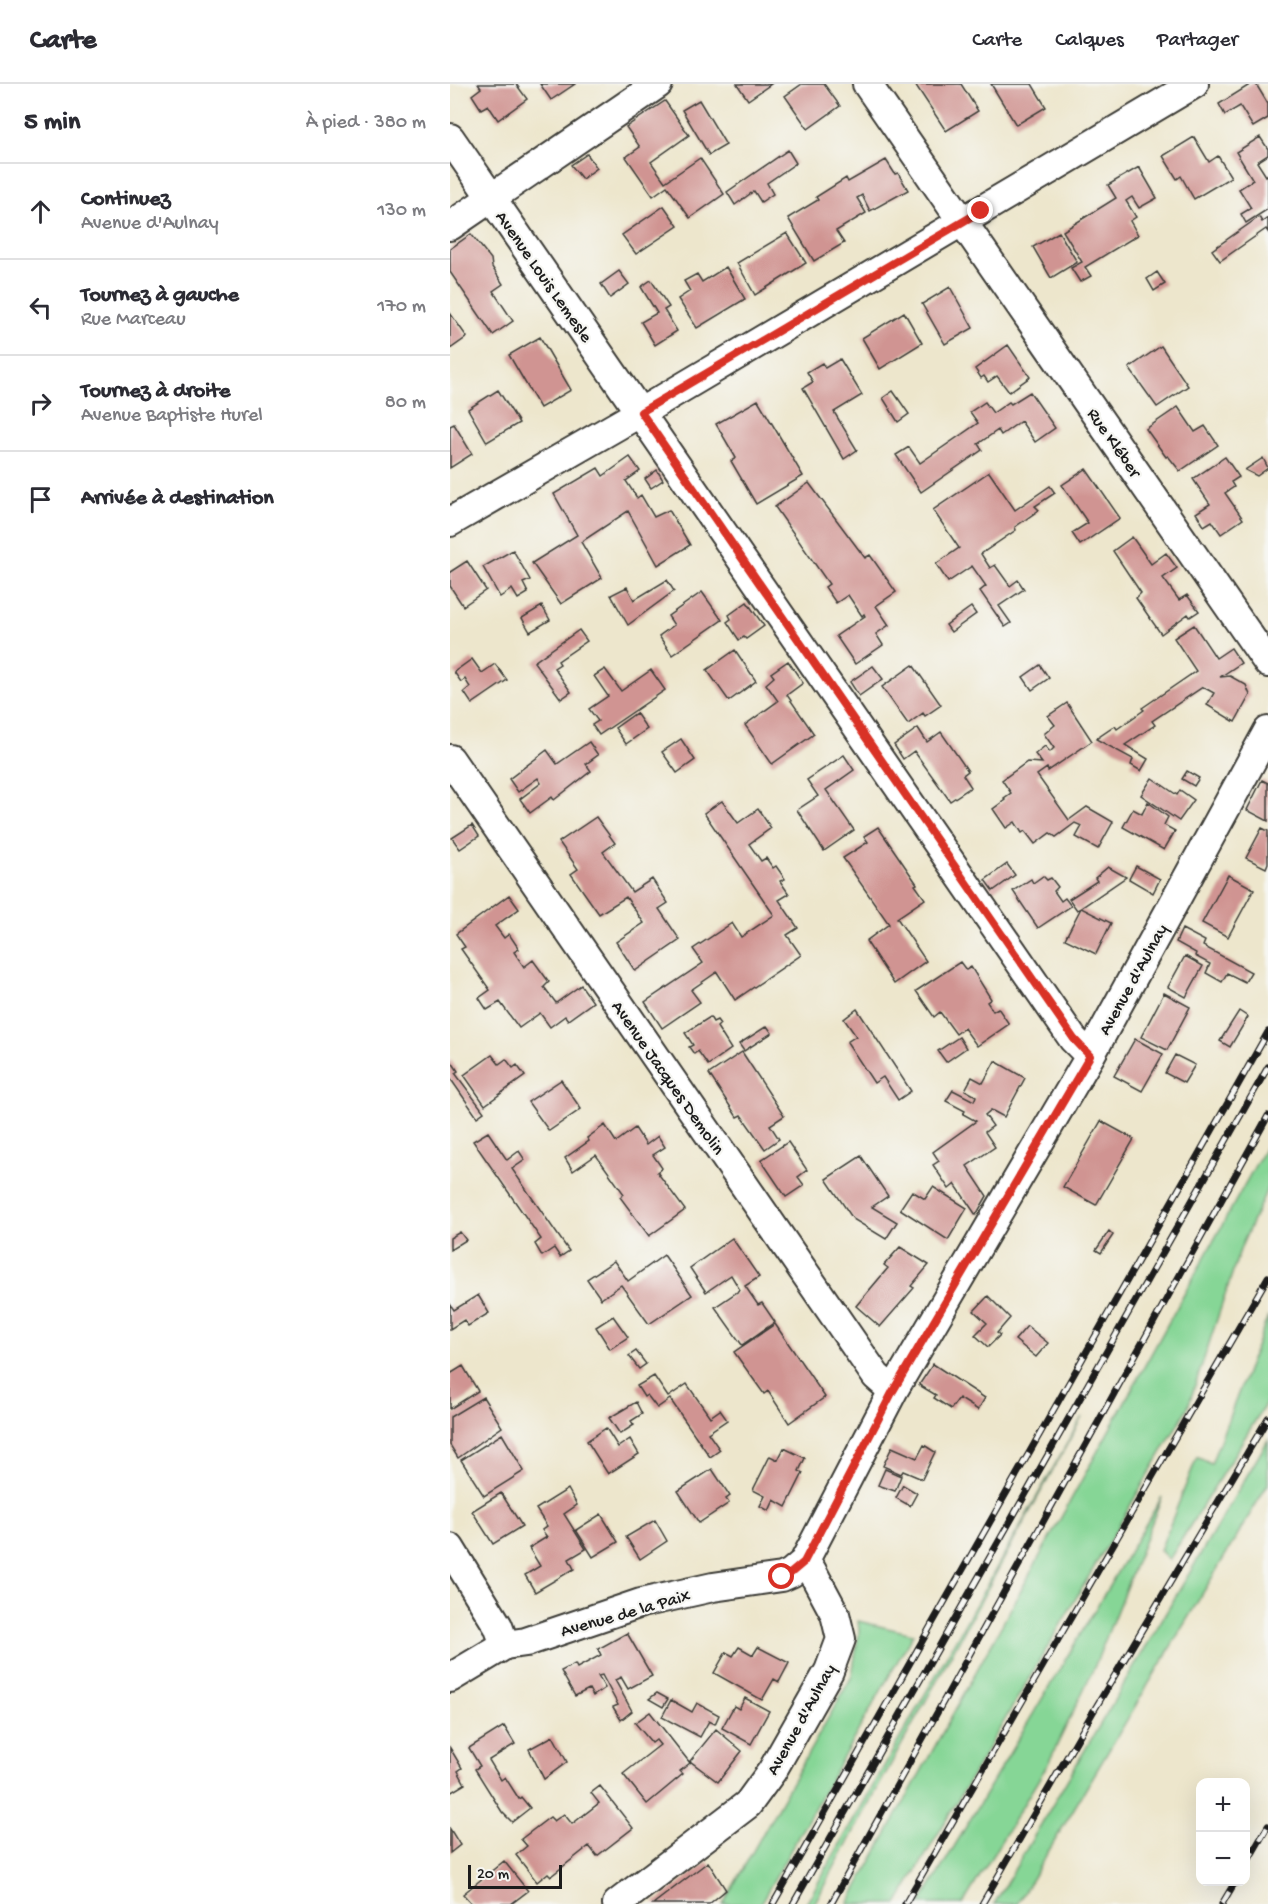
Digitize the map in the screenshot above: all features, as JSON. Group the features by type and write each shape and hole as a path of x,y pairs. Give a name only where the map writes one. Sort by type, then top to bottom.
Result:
{"street":[{"path":"450,226 658,84"},
{"name":"Rue Kléber","path":"867,84 1268,663"},
{"path":"450,522 641,412 1194,84"},
{"name":"Avenue Louis Lemesle","path":"450,138 1074,1039 1090,1056"},
{"name":"Avenue d'Aulnay","path":"616,1904 748,1804 772,1771 829,1671 841,1639 835,1614 812,1571 804,1562 893,1391 1090,1056 1268,731"},
{"name":"Avenue Jacques Demolin","path":"450,759 876,1376 893,1391"},
{"path":"450,1548 498,1626 505,1645"},
{"name":"Avenue de la Paix","path":"450,1678 505,1645 526,1642 641,1603 713,1587 782,1577 804,1562"}],"green space":[{"path":"1268,1142 1268,1187 1241,1247 1188,1407 897,1904 848,1904"},
{"path":"1268,1316 1268,1400 1169,1560 1160,1550 1197,1457 1211,1464"},
{"path":"1082,1417 814,1904 806,1904"},
{"path":"1268,1440 1268,1484 1017,1904 994,1904"},
{"path":"1162,1497 1094,1668 1048,1764 963,1904 920,1904"},
{"path":"858,1621 913,1634 760,1904 723,1904 852,1676 859,1631"}],"building":[{"path":"478,84 516,84 527,99 498,120 488,105 481,109 472,95 481,88"},
{"path":"540,84 575,84 551,100"},
{"path":"737,84 771,84 748,100"},
{"path":"802,84 824,84 840,106 808,129 785,96"},
{"path":"915,84 961,84 978,111 946,131"},
{"path":"991,84 1032,84 1046,107 1016,125"},
{"path":"1251,84 1256,84 1268,104 1268,118 1253,127 1240,106 1225,115 1219,104"},
{"path":"699,100 726,145 709,155 682,110"},
{"path":"665,101 689,135 651,162 665,182 700,158 724,194 690,218 667,186 653,196 626,157 640,147 626,127"},
{"path":"1194,137 1209,162 1218,156 1231,177 1194,199 1181,176 1177,179 1163,156"},
{"path":"1260,137 1268,149 1268,155 1257,162 1266,176 1268,174 1268,209 1246,223 1241,214 1251,208 1239,189 1253,180 1236,152"},
{"path":"788,150 796,163 767,183 773,194 761,202 754,191 735,205 727,192"},
{"path":"587,154 597,168 582,179 571,165"},
{"path":"886,160 895,174 898,173 908,190 870,211 862,195 857,198 866,213 836,231 844,243 814,261 788,218 818,200 816,197 846,178 848,182"},
{"path":"1139,167 1157,198 1139,208 1132,197 1126,201 1136,217 1130,221 1138,235 1085,267 1091,276 1080,282 1071,268 1082,262 1063,231 1116,198 1108,185"},
{"path":"664,206 678,226 636,254 622,235"},
{"path":"1259,217 1262,222 1268,218 1268,232 1266,229 1220,261 1212,250"},
{"path":"1059,232 1077,262 1051,278 1033,247"},
{"path":"787,233 806,263 755,295 737,263"},
{"path":"471,234 491,259 492,267 503,284 493,291 513,321 493,335 450,272 450,249"},
{"path":"726,267 745,299 697,328 678,299 690,291 684,281 697,274 702,282"},
{"path":"619,271 629,284 610,298 601,284"},
{"path":"1157,272 1165,284 1154,291 1147,279"},
{"path":"651,280 669,307 664,310 677,331 655,345 641,322 657,313 641,287"},
{"path":"950,287 973,328 945,344 922,304"},
{"path":"904,312 922,343 880,369 862,338"},
{"path":"450,313 467,337 450,349"},
{"path":"540,337 571,390 540,408 509,355"},
{"path":"1008,345 1030,377 1009,392 997,376 988,382 984,376 981,378 975,369"},
{"path":"1161,346 1188,386 1157,407 1129,368"},
{"path":"840,359 862,395 834,412 857,450 844,459 803,388 813,382 807,372 822,363 825,368"},
{"path":"498,390 519,423 487,442 468,409"},
{"path":"893,391 909,414 898,422 883,398"},
{"path":"1030,392 1055,428 1035,442 1021,421 1001,435 998,430 978,444 982,450 921,492 896,455 909,447 920,463 978,423 970,412 985,402 993,413"},
{"path":"758,400 803,476 756,504 731,461 736,458 716,424"},
{"path":"1178,407 1195,432 1205,426 1218,445 1180,471 1168,456 1166,457 1146,429"},
{"path":"454,424 472,454 450,468 450,426"},
{"path":"630,457 640,471 626,481 637,498 641,495 654,517 669,510 690,545 658,565 628,511 581,542 602,578 561,604 532,563 577,535 554,494 598,468 603,476"},
{"path":"1225,457 1239,477 1231,482 1234,487 1225,493 1243,519 1221,534 1212,521 1204,526 1196,513 1210,504 1193,479"},
{"path":"1263,458 1268,468 1257,476 1245,470"},
{"path":"1086,469 1120,518 1080,545 1072,533 1088,523 1062,485"},
{"path":"657,470 663,480 651,488 645,479"},
{"path":"989,472 1015,510 1050,486 1055,493 1035,506 1039,510 1015,527 1016,530 981,554 990,568 995,565 1010,586 1018,580 1024,589 999,606 1011,623 1005,627 980,591 986,586 972,566 948,582 936,564 959,548 933,510"},
{"path":"809,483 865,558 870,555 896,592 876,606 889,625 876,634 883,645 855,664 836,636 865,616 864,614 862,616 848,595 836,603 825,587 829,584 775,507"},
{"path":"1132,537 1151,564 1166,553 1177,568 1163,578 1179,600 1187,595 1199,611 1190,617 1188,614 1161,634 1136,598 1141,593 1113,551"},
{"path":"513,550 530,580 523,583 528,593 518,599 512,589 500,597 483,567"},
{"path":"467,561 486,590 463,606 450,586 450,572"},
{"path":"667,580 674,591 628,625 611,595 627,587 634,600"},
{"path":"702,592 722,620 672,655 659,636 674,625 668,616"},
{"path":"747,602 764,626 746,639 744,637 739,640 727,622 731,619 729,615"},
{"path":"542,606 550,620 530,632 522,618"},
{"path":"971,607 976,614 951,632 946,625"},
{"path":"1194,625 1216,658 1231,648 1241,663 1220,677 1230,676 1246,685 1250,695 1235,722 1207,705 1214,693 1203,687 1152,721 1155,725 1125,745 1148,759 1141,771 1131,765 1133,759 1096,739 1115,726 1117,729 1144,710 1142,708 1196,671 1174,638"},
{"path":"579,630 587,641 558,661 560,664 554,668 571,692 561,699 534,662"},
{"path":"735,650 756,681 729,701 707,670"},
{"path":"472,659 482,673 495,664 507,680 472,704 464,692 470,687 465,679 461,682 454,672"},
{"path":"788,661 803,683 787,695 814,734 772,764 745,725 778,701 766,684 774,677 771,673"},
{"path":"913,665 941,705 925,716 923,713 908,724 882,687"},
{"path":"1040,665 1049,678 1032,690 1023,677"},
{"path":"873,666 883,679 859,696 850,682"},
{"path":"605,669 621,691 651,670 665,690 599,735 592,725 598,721 589,709 608,696 594,676"},
{"path":"1067,703 1092,741 1048,771 1047,768 1037,775 1069,820 1087,807 1113,822 1098,849 1076,837 1082,826 1075,823 1056,837 1050,833 1035,844 1025,831 1022,833 1015,822 1006,828 993,809 1011,793 1002,780 1027,762 1042,763 1035,754 1045,746 1050,752 1054,748 1044,734 1055,725 1048,716"},
{"path":"636,713 647,729 626,744 615,728"},
{"path":"918,728 927,742 941,732 968,771 963,775 971,787 950,801 914,751 903,759 894,745"},
{"path":"681,739 695,760 677,773 662,752"},
{"path":"589,742 598,755 586,764 591,771 554,800 552,797 530,813 520,799 541,783 538,778 518,792 509,779 547,750 557,764"},
{"path":"844,755 854,770 826,790 854,830 824,851 797,810 818,796 807,780"},
{"path":"1187,771 1199,778 1194,786 1182,779"},
{"path":"1152,778 1177,795 1180,790 1194,800 1179,821 1141,795"},
{"path":"1262,780 1268,783 1268,821 1247,810"},
{"path":"722,801 738,823 758,809 771,828 749,844 761,861 766,858 773,868 776,866 785,879 780,881 789,894 779,900 798,928 787,935 801,955 735,1000 717,972 691,990 700,1002 662,1028 645,1002 703,963 693,949 732,923 741,937 774,915 704,813"},
{"path":"1148,802 1168,817 1164,825 1175,831 1164,850 1123,827 1133,809 1142,814"},
{"path":"596,817 615,843 603,852 632,892 652,879 668,903 659,909 680,940 635,971 616,942 644,923 626,897 599,914 571,874 578,869 559,842"},
{"path":"472,825 479,836 460,849 452,838"},
{"path":"878,827 925,899 897,918 926,961 894,984 866,941 889,924 843,858 868,842 864,836"},
{"path":"1262,828 1268,831 1266,868 1246,858"},
{"path":"1007,864 1015,875 993,891 985,880"},
{"path":"1136,866 1160,879 1153,893 1129,879"},
{"path":"1108,867 1126,877 1077,910 1069,899 1097,881 1095,878"},
{"path":"1228,875 1254,889 1228,937 1202,923"},
{"path":"1043,876 1047,880 1051,878 1058,887 1054,891 1061,901 1065,898 1071,906 1038,928 1013,891 1031,879 1033,883"},
{"path":"509,895 519,909 495,926 504,938 509,934 519,949 514,952 524,967 533,960 549,982 544,987 556,1003 581,985 593,1002 568,1020 565,1016 550,1027 540,1013 519,1028 500,1002 487,1010 479,998 490,990 461,949 465,947 456,934"},
{"path":"1081,908 1111,923 1096,954 1065,939"},
{"path":"1182,929 1205,941 1203,946 1251,972 1245,982 1227,973 1222,982 1206,973 1210,964 1176,942"},
{"path":"1185,956 1203,966 1186,997 1168,987"},
{"path":"960,962 966,970 971,967 991,999 987,1002 993,1011 998,1008 1009,1024 977,1046 964,1028 956,1034 940,1012 934,1017 916,991"},
{"path":"1164,993 1190,1007 1167,1050 1141,1037"},
{"path":"857,1009 911,1091 898,1100 883,1077 874,1083 847,1042 856,1036 844,1019"},
{"path":"1239,1011 1248,1017 1230,1047 1220,1041"},
{"path":"710,1017 713,1022 717,1020 720,1024 717,1027 731,1049 708,1065 698,1051 694,1054 689,1047 693,1045 685,1033"},
{"path":"767,1026 772,1033 744,1051 739,1044"},
{"path":"959,1037 966,1048 946,1062 938,1051"},
{"path":"1135,1039 1163,1054 1142,1091 1114,1076"},
{"path":"742,1052 784,1116 770,1125 779,1139 765,1149 741,1115 737,1117 709,1074"},
{"path":"492,1055 499,1064 506,1059 513,1068 517,1065 525,1076 485,1105 464,1075"},
{"path":"1175,1055 1195,1065 1184,1083 1165,1073"},
{"path":"450,1059 458,1071 455,1073 484,1112 477,1117 450,1078"},
{"path":"995,1061 1025,1078 1004,1117 991,1110 985,1115 993,1126 985,1132 995,1147 967,1166 987,1196 976,1215 955,1184 949,1189 933,1165 939,1161 933,1152 976,1121 963,1114 965,1111 946,1101 953,1090 974,1101 976,1096 965,1090 972,1077 983,1083"},
{"path":"561,1080 581,1109 549,1131 528,1102"},
{"path":"1101,1121 1134,1139 1096,1205 1063,1187"},
{"path":"605,1125 616,1142 635,1128 646,1145 658,1136 665,1147 653,1155 662,1168 657,1172 685,1210 649,1236 620,1197 624,1194 596,1155 573,1171 565,1158 589,1141 587,1138"},
{"path":"488,1132 507,1160 519,1151 525,1160 512,1169 569,1251 560,1257 554,1248 542,1256 535,1244 541,1239 473,1141"},
{"path":"788,1142 807,1170 798,1177 804,1185 786,1197 761,1160"},
{"path":"861,1156 888,1196 872,1207 897,1222 886,1239 853,1219 826,1179"},
{"path":"933,1187 967,1208 948,1240 900,1209 912,1191 925,1199"},
{"path":"1109,1231 1113,1235 1101,1253 1096,1250"},
{"path":"460,1232 466,1240 450,1250 450,1238"},
{"path":"732,1238 759,1277 745,1286 758,1305 762,1303 775,1322 742,1345 715,1307 740,1290 731,1275 706,1292 690,1268"},
{"path":"900,1247 929,1265 911,1286 914,1288 880,1327 856,1306 888,1268 884,1265"},
{"path":"664,1255 692,1295 649,1324 621,1285 601,1299 587,1279 614,1261 628,1281"},
{"path":"478,1295 489,1313 468,1326 464,1320 450,1329 450,1304 454,1310"},
{"path":"988,1296 1010,1318 997,1333 1000,1335 988,1347 975,1335 987,1323 974,1311"},
{"path":"613,1316 628,1337 610,1349 596,1327"},
{"path":"775,1324 825,1397 789,1423 768,1391 764,1394 734,1352"},
{"path":"1027,1326 1048,1343 1036,1357 1015,1340"},
{"path":"636,1351 646,1364 639,1369 629,1356"},
{"path":"933,1364 985,1398 978,1410 959,1398 951,1409 934,1398 936,1395 919,1385"},
{"path":"463,1366 478,1391 450,1409 450,1374"},
{"path":"654,1376 668,1397 687,1384 710,1417 720,1410 727,1420 708,1433 720,1450 710,1457 670,1399 657,1408 647,1395 644,1397 637,1386"},
{"path":"483,1397 502,1427 458,1458 450,1445 450,1417"},
{"path":"636,1402 642,1414 631,1421 634,1425 620,1434 609,1418"},
{"path":"606,1428 618,1447 630,1439 639,1454 608,1474 587,1441"},
{"path":"502,1434 524,1471 484,1496 461,1460"},
{"path":"924,1445 935,1452 922,1479 903,1471 901,1474 883,1466 892,1447 917,1458"},
{"path":"784,1448 805,1458 799,1471 803,1473 786,1507 774,1500 769,1511 760,1506 765,1496 753,1490 770,1456 778,1460"},
{"path":"712,1469 730,1496 726,1499 729,1503 699,1523 678,1491"},
{"path":"885,1469 901,1476 895,1491 878,1485"},
{"path":"903,1485 917,1493 910,1506 896,1498"},
{"path":"568,1489 577,1505 564,1514 586,1549 569,1559 574,1569 535,1592 525,1575 540,1566 529,1548 547,1537 542,1530 547,1526 536,1509"},
{"path":"501,1493 522,1526 493,1544 472,1511"},
{"path":"601,1514 618,1542 593,1557 576,1530"},
{"path":"655,1520 667,1541 640,1559 626,1537"},
{"path":"627,1633 652,1676 628,1689 621,1677 615,1680 632,1711 621,1720 613,1707 618,1705 602,1675 598,1676 605,1688 593,1696 589,1689 575,1696 561,1671 575,1664 577,1668 601,1655 598,1649"},
{"path":"739,1647 753,1655 758,1647 789,1663 779,1682 774,1679 762,1700 714,1673 726,1652 733,1656"},
{"path":"657,1693 668,1699 663,1707 649,1699"},
{"path":"745,1698 769,1711 751,1744 722,1728 734,1706 739,1709"},
{"path":"671,1700 692,1712 697,1703 719,1715 715,1724 709,1721 700,1737 662,1717"},
{"path":"650,1712 690,1763 680,1771 683,1774 647,1804 623,1774 660,1745 656,1740 652,1743 635,1723"},
{"path":"504,1726 515,1744 489,1760 501,1780 505,1777 519,1799 521,1797 530,1808 512,1822 502,1812 475,1769 480,1766 469,1748"},
{"path":"716,1729 742,1751 718,1782 690,1761"},
{"path":"553,1736 567,1762 544,1779 529,1749"},
{"path":"450,1748 462,1768 458,1771 465,1784 450,1793"},
{"path":"600,1786 633,1828 597,1856 589,1846 551,1876 548,1873 537,1882 516,1855 527,1846 521,1839 550,1817 554,1821 564,1814 572,1824 599,1803 591,1793"},
{"path":"450,1829 460,1845 450,1853"},
{"path":"504,1861 528,1891 511,1904 472,1904 463,1894"},
{"path":"708,1862 726,1890 709,1904 653,1904"}],"railway":[{"path":"773,1904 1268,1032"},
{"path":"793,1904 1268,1067"},
{"path":"831,1904 1268,1116"},
{"path":"905,1904 1268,1277"},
{"path":"982,1904 1268,1418"},
{"path":"1250,1857 1268,1826"},
{"path":"1222,1904 1233,1886"}],"route":[{"path":"782,1577 804,1562 893,1391 1090,1056 1074,1039 641,412 981,211"}]}
